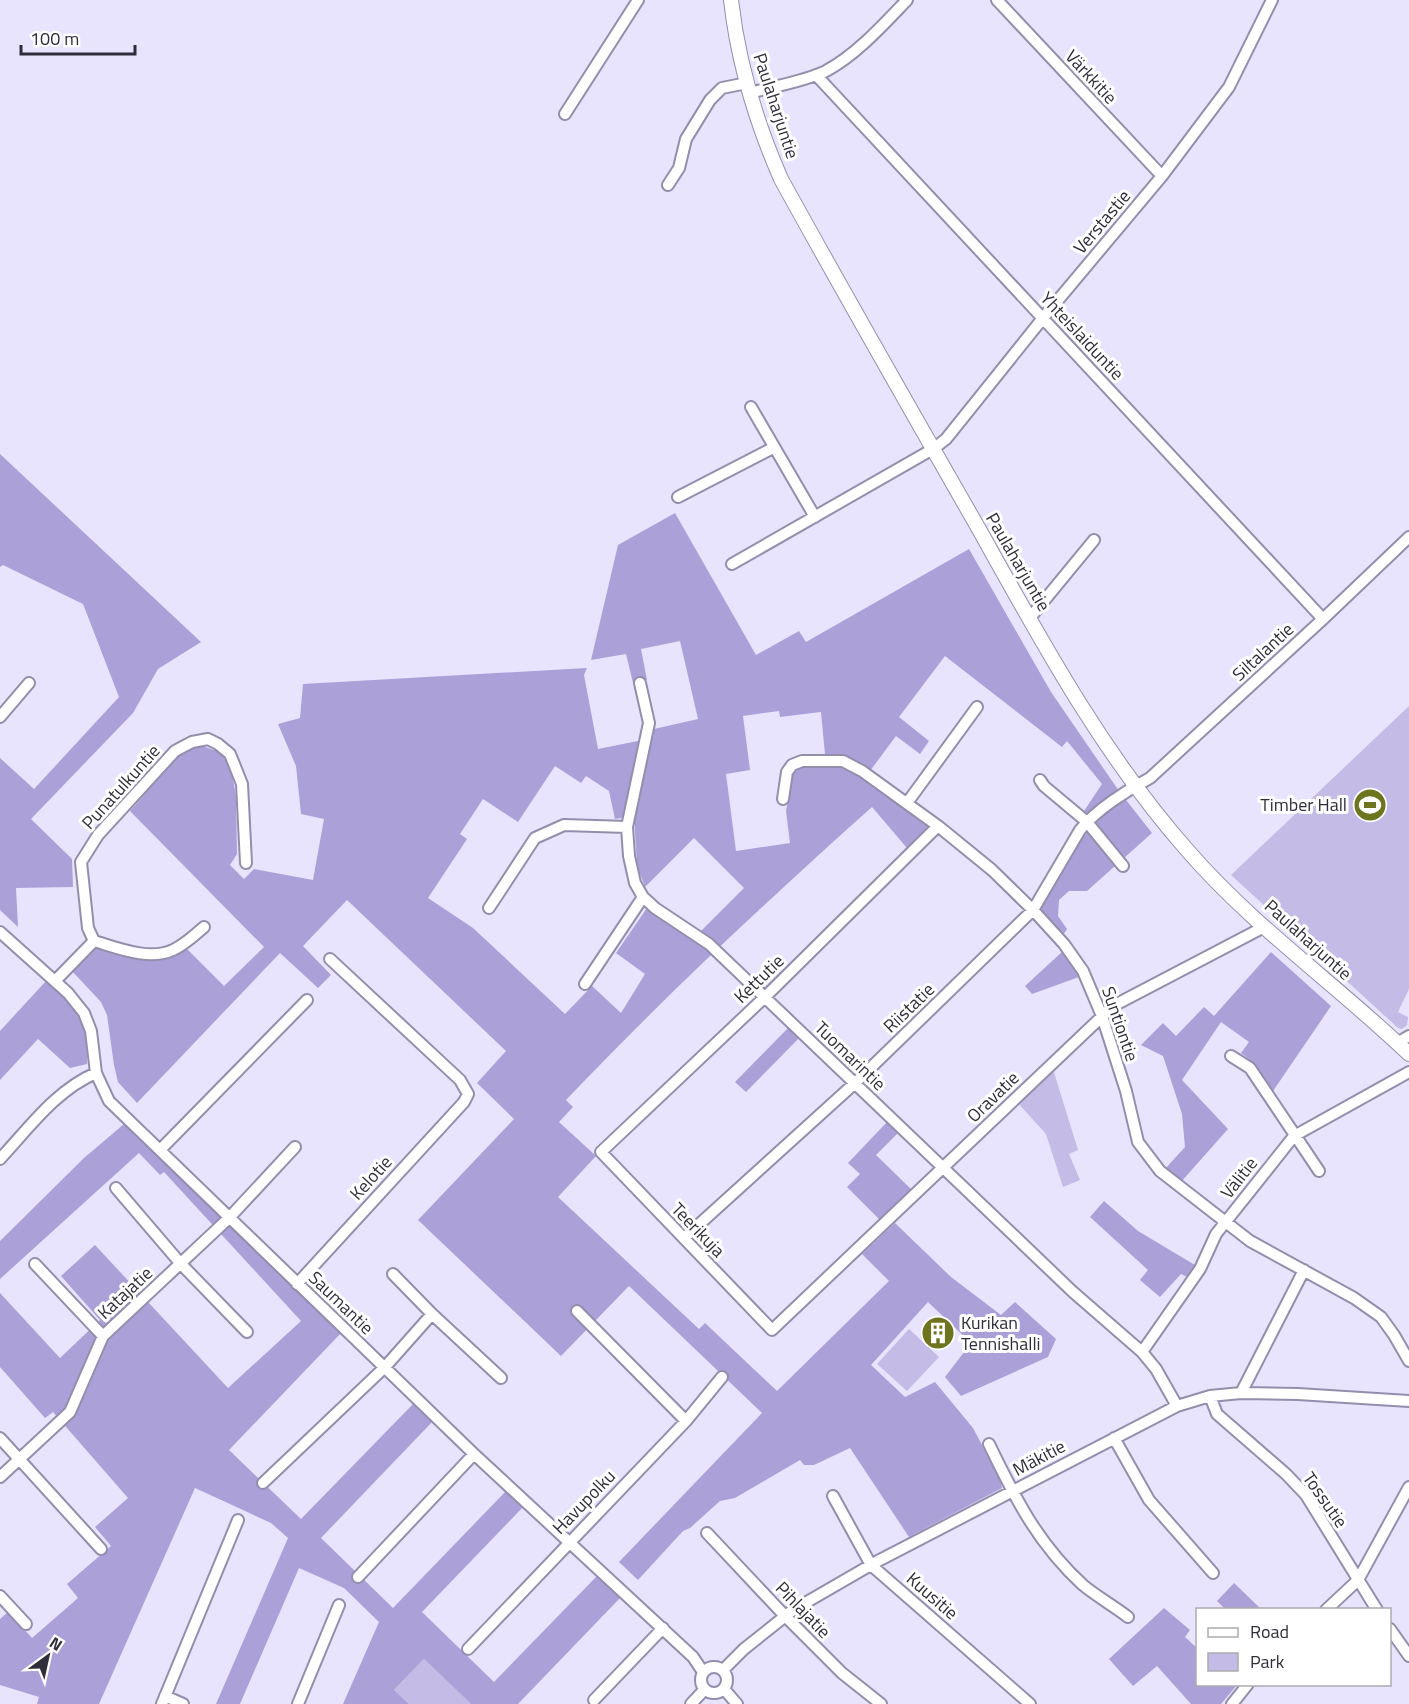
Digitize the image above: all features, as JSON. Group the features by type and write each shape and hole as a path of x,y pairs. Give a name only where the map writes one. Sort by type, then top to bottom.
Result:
{"main road":[{"name":"Paulaharjuntie","path":"731,0 735,33 748,88 767,148 781,179 1072,694 1136,786 1189,852 1264,927 1403,1039 1409,1054"}],"street":[{"path":"565,114 638,0"},
{"path":"668,185 679,168 686,139 710,100 722,88 748,88 816,75 843,60 878,30 907,0"},
{"name":"Värkkitie","path":"997,0 1162,176"},
{"name":"Verstastie","path":"732,564 933,449 946,439 1043,318 1162,176 1229,87 1272,0"},
{"name":"Yhteislaiduntie","path":"816,75 1323,619"},
{"path":"751,407 814,517"},
{"path":"678,497 773,448"},
{"name":"Siltalantie","path":"1136,786 1150,778 1409,537"},
{"path":"1029,618 1094,540"},
{"path":"0,717 29,683"},
{"name":"Tuomarintie","path":"640,683 649,723 627,827 629,856 635,883 643,897 655,908 709,944 1104,1322 1142,1352 1156,1369 1177,1406"},
{"path":"907,803 977,707"},
{"name":"Punatulkuntie","path":"94,941 88,928 81,862 98,836 175,751 192,742 208,739 230,754 242,784 246,863"},
{"name":"Suntiontie","path":"783,799 787,772 792,765 802,761 843,761 862,771 907,803 992,870 1064,944 1083,971 1102,1017 1126,1091 1138,1142 1160,1171 1250,1241 1354,1298 1381,1317 1409,1361"},
{"path":"1040,780 1086,822 1123,866"},
{"name":"Riistatie","path":"684,1238 855,1083 1033,910 1086,822 1136,786"},
{"path":"489,908 535,838 564,825 627,827"},
{"name":"Kettutie","path":"601,1152 765,997 938,826"},
{"path":"585,984 643,897"},
{"path":"55,981 94,941 129,951 157,955 174,950 204,927"},
{"name":"Oravatie","path":"772,1330 1113,1006 1264,927"},
{"name":"Saumantie","path":"0,932 68,993 84,1013 92,1031 96,1074 109,1101 474,1454 663,1628 693,1657 703,1672"},
{"path":"0,950 9,940"},
{"name":"Kelotie","path":"297,1284 464,1102 468,1094 460,1080 330,959"},
{"path":"160,1150 307,1000"},
{"path":"1231,1056 1250,1068 1318,1171"},
{"name":"Välitie","path":"1142,1352 1200,1269 1216,1234 1294,1136 1409,1072"},
{"path":"0,1159 64,1092 80,1080 96,1074"},
{"name":"Katajatie","path":"0,1477 70,1412 103,1336 229,1218 294,1147"},
{"name":"Teerikuja","path":"601,1152 772,1330"},
{"path":"116,1188 181,1264 247,1332"},
{"path":"35,1264 103,1336"},
{"path":"1241,1393 1304,1270"},
{"path":"393,1274 501,1378"},
{"path":"577,1311 686,1421"},
{"path":"263,1483 385,1367 432,1314"},
{"name":"Havupolku","path":"468,1648 686,1421 722,1377"},
{"name":"Mäkitie","path":"723,1670 744,1649 785,1616 871,1565 1177,1406 1210,1396 1241,1393 1409,1401"},
{"name":"Tossutie","path":"1210,1396 1217,1414 1286,1474 1306,1495 1376,1608"},
{"path":"0,1438 100,1549"},
{"path":"1114,1438 1149,1500 1213,1573"},
{"path":"989,1444 1038,1536 1084,1586 1128,1617"},
{"path":"358,1577 474,1454"},
{"path":"1328,1608 1358,1580 1409,1487"},
{"name":"Kuusitie","path":"833,1496 871,1565 1030,1704"},
{"path":"183,1704 163,1700 238,1520"},
{"name":"Pihlajatie","path":"707,1533 842,1673 881,1704"},
{"path":"0,1596 26,1624"},
{"path":"298,1704 339,1605"},
{"path":"594,1700 663,1628"},
{"path":"1391,1632 1409,1656"},
{"path":"713,1666 723,1670 727,1679 724,1689 714,1693 705,1689 700,1680 703,1672 713,1666"},
{"path":"1232,1704 1246,1686"},
{"path":"691,1704 705,1689"},
{"path":"724,1689 737,1704"}],"green space":[{"path":"1409,706 1409,989 1398,1012 1408,1017 1407,1025 1402,1029 1398,1028 1231,875"},
{"path":"1053,1069 1078,1150 1069,1154 1080,1180 1063,1187 1046,1134 1017,1102"},
{"path":"909,1329 939,1357 907,1391 877,1364"},
{"path":"424,1659 471,1704 409,1704 394,1690"}],"shaded area":[{"path":"0,454 201,642 158,669 133,713 31,819 72,859 73,887 16,888 18,927 0,910 0,758 34,789 119,697 83,604 3,565 0,567"},
{"path":"675,513 756,655 799,631 806,642 969,549 1051,692 1119,791 1152,833 1087,891 1069,891 1059,900 1058,916 1067,929 1062,937 1039,911 1083,837 1093,826 1084,811 1102,784 1067,741 1062,747 945,656 899,717 929,741 920,754 896,736 864,779 929,826 907,848 872,807 716,950 566,1100 573,1107 559,1122 596,1156 558,1197 699,1329 705,1323 777,1391 889,1281 862,1254 895,1223 951,1277 1001,1315 1015,1302 1056,1339 1048,1357 961,1396 945,1377 971,1343 928,1302 871,1365 905,1397 935,1382 973,1428 1000,1479 1002,1488 909,1537 850,1448 814,1465 804,1465 800,1460 735,1498 720,1501 690,1528 683,1531 638,1580 619,1562 762,1413 629,1286 561,1356 418,1220 514,1119 477,1083 506,1051 347,900 303,946 331,975 318,988 280,953 137,1103 118,1082 107,1015 101,1002 71,970 95,945 130,956 153,959 175,955 186,948 224,986 264,947 130,811 179,755 191,748 202,746 217,751 225,759 232,774 236,796 237,854 230,865 244,879 254,869 313,880 324,819 301,814 296,766 278,724 300,718 303,684 587,668 584,675 598,749 653,738 654,729 698,719 680,641 641,649 647,680 633,683 626,654 591,660 618,545","holes":["779,711 780,717 821,712 826,765 808,765 799,768 793,774 786,811 790,843 736,851 726,774 750,770 743,716","555,766 581,783 586,776 609,791 615,819 634,816 637,866 645,887 694,838 744,888 693,939 647,908 616,953 645,974 621,1013 592,986 565,1014 473,928 428,898 467,839 460,834 483,799 518,822"]},
{"path":"1063,951 1072,962 1079,977 1032,994 1025,986"},
{"path":"1271,952 1331,1006 1271,1094 1254,1063 1241,1053 1249,1042 1221,1022 1182,1080 1228,1129 1181,1182 1165,1169 1185,1147 1182,1114 1163,1056 1141,1045 1163,1023 1176,1036 1204,1007 1214,1016"},
{"path":"46,981 79,1016 86,1036 87,1064 70,1068 38,1039 0,1080 0,1031"},
{"path":"790,1026 801,1036 746,1092 735,1082"},
{"path":"888,1121 899,1132 876,1155 911,1189 880,1220 847,1187 860,1174 848,1163"},
{"path":"124,1124 342,1332 229,1450 301,1519 415,1402 434,1420 321,1538 393,1608 507,1490 524,1506 422,1612 494,1682 597,1576 620,1598 518,1704 471,1704 424,1659 394,1690 409,1704 343,1704 379,1622 344,1588 299,1568 240,1704 216,1704 288,1538 271,1523 195,1488 99,1704 37,1704 39,1697 0,1685 0,1619 8,1612 32,1638 78,1598 67,1584 111,1546 95,1527 128,1498 53,1412 45,1418 0,1367 0,1293 60,1358 100,1320 61,1276 95,1245 228,1388 301,1321 164,1172 160,1175 139,1153 0,1279 0,1241 84,1158"},
{"path":"1104,1201 1138,1231 1195,1265 1189,1278 1181,1274 1160,1297 1140,1280 1148,1270 1090,1217"},
{"path":"1234,1583 1260,1608 1224,1608 1217,1601"},
{"path":"1164,1608 1190,1630 1185,1637 1196,1647 1196,1686 1236,1686 1221,1704 1191,1704 1157,1666 1133,1686 1109,1659"}],"place":[{"name":"Timber Hall","path":"1370,805"},
{"name":"Kurikan Tennishalli","path":"938,1333"}]}
